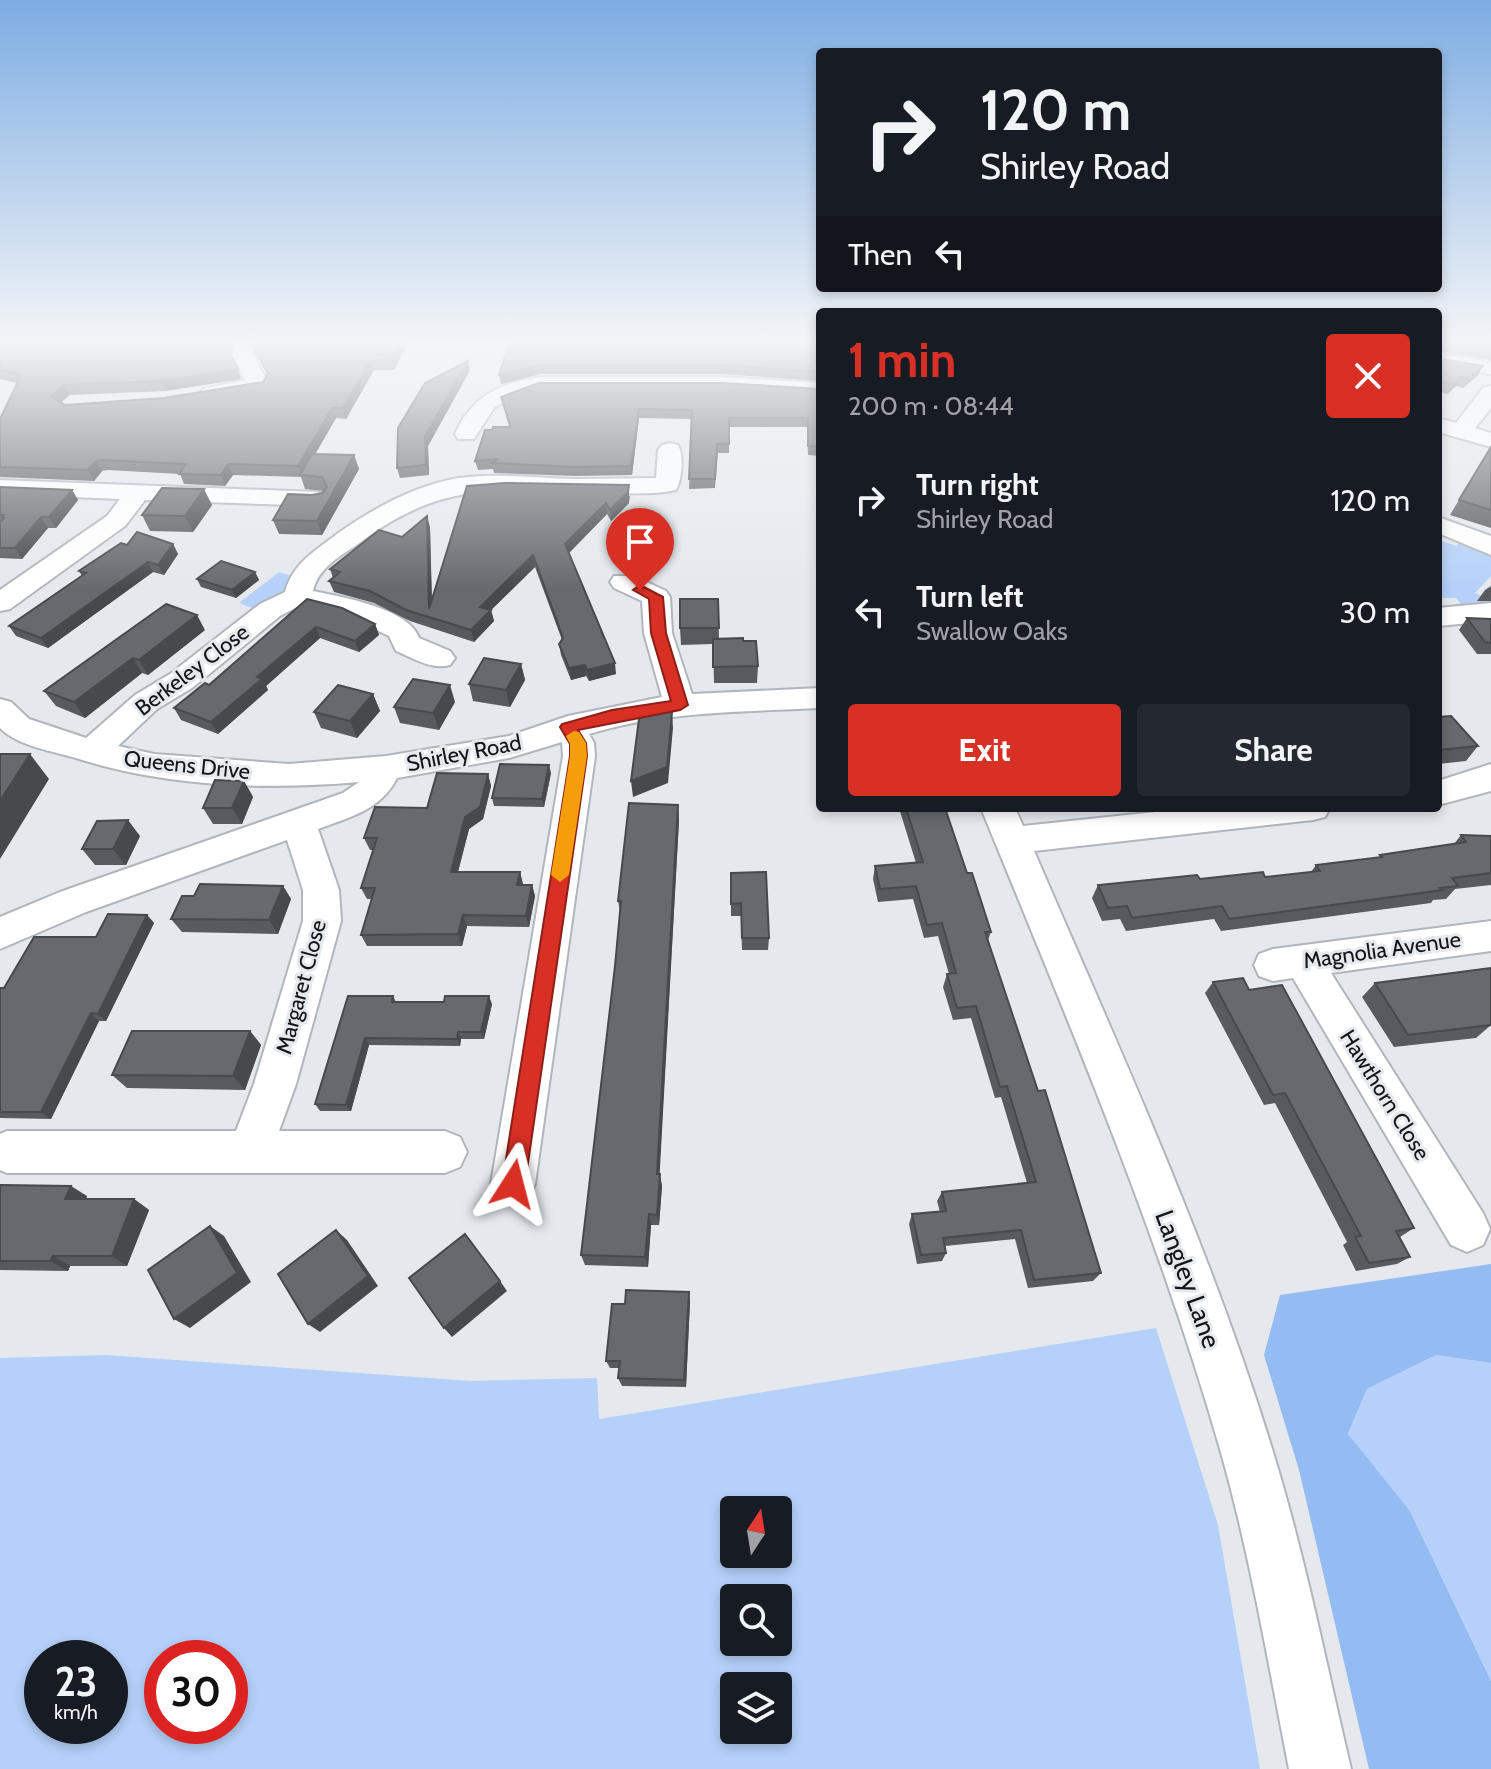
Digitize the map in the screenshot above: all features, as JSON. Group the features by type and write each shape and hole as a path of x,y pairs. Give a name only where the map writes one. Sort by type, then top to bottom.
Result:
{"street":[{"path":"466,434 469,424"},
{"path":"1461,432 1467,424"},
{"path":"1442,426 1491,440"},
{"path":"440,658 406,644 402,631 356,609 298,596 303,576 316,562 376,518 430,493 498,482 575,486 667,485 670,450"},
{"path":"0,487 317,499"},
{"path":"0,603 116,521 137,493"},
{"path":"1442,526 1472,536 1491,547"},
{"path":"624,582 664,594 658,633 680,705"},
{"name":"Berkeley Close","path":"91,752 146,702 181,681 270,610 298,596"},
{"path":"1442,617 1491,612"},
{"name":"Shirley Road","path":"0,934 73,902 355,802 376,787 386,768 509,747 612,716 680,705 816,698"},
{"name":"Queens Drive","path":"0,709 18,727 58,743 154,766 289,776 386,768"},
{"path":"513,1184 579,756 578,743 568,727"},
{"path":"1442,792 1484,781 1491,776"},
{"path":"1004,824 1236,812"},
{"name":"Margaret Close","path":"250,1152 279,1070 322,921 321,890 298,821"},
{"name":"Langley Lane","path":"1004,824 1160,1201 1233,1406 1264,1514 1320,1769"},
{"name":"Magnolia Avenue","path":"1288,963 1491,936"},
{"name":"Hawthorn Close","path":"1288,963 1467,1229"},
{"path":"7,1152 445,1152"}],"shaded area":[{"path":"1460,537 1491,553 1491,576 1475,593 1491,600 1491,605 1466,611 1456,598 1442,598 1442,541 1457,546"},
{"path":"279,572 298,578 295,587 259,611 239,603"},
{"path":"1491,1264 1491,1363 1436,1355 1367,1389 1348,1434 1410,1511 1491,1681 1491,1769 1369,1769 1299,1470 1264,1355 1280,1295"},
{"path":"1156,1328 1218,1525 1260,1769 0,1769 0,1358 106,1355 471,1381 597,1378 599,1419"},
{"path":"1436,1355 1491,1363 1491,1681 1410,1511 1348,1435 1367,1389"}],"building":[{"path":"0,424 323,424 298,466 228,464 221,475 179,474 186,464 103,460 96,461 88,470 0,467"},
{"path":"401,424 432,424 425,436 426,465 397,468"},
{"path":"510,424 637,424 631,466 575,467 492,463 498,459 475,461 485,430 511,427"},
{"path":"691,424 729,424 729,444 717,444 715,479 689,479"},
{"path":"808,424 816,424 816,446 808,446"},
{"path":"1491,447 1491,510 1459,500"},
{"path":"312,454 354,455 317,521 273,520 288,494 312,495 322,493 327,487 322,477 300,475"},
{"path":"505,483 629,485 628,492 610,510 606,503 565,544 615,663 587,670 585,665 569,668 559,644 563,638 533,555 480,607 491,610 471,630 406,610 370,591 329,581 340,572 330,569 379,530 402,537 427,516 429,609 467,486"},
{"path":"0,487 72,490 49,517 41,517 15,548 0,548 0,522 4,515 0,515"},
{"path":"162,488 204,489 185,516 142,515"},
{"path":"137,532 173,544 158,565 148,562 41,638 9,626 86,573 79,571 121,543 127,545"},
{"path":"221,561 255,572 232,590 197,579"},
{"path":"307,599 342,608 375,624 355,641 316,627 257,677 262,679 211,722 174,708 205,683 209,685"},
{"path":"680,599 718,599 719,628 680,628"},
{"path":"166,604 197,615 139,660 133,658 74,702 44,691"},
{"path":"1467,618 1491,619 1491,643 1485,642"},
{"path":"743,638 743,641 756,641 758,666 713,667 713,639"},
{"path":"484,658 521,664 506,690 469,684"},
{"path":"413,679 450,685 433,713 394,707"},
{"path":"338,685 373,694 350,721 314,712"},
{"path":"640,711 672,712 667,767 631,781"},
{"path":"1451,716 1478,746 1442,750 1442,717"},
{"path":"0,754 30,754 0,801"},
{"path":"500,764 549,765 542,799 492,798"},
{"path":"437,773 488,774 480,807 465,817 451,872 520,872 517,885 532,885 526,916 463,915 458,934 361,935 375,888 361,888 377,838 364,838 375,807 427,808"},
{"path":"215,780 244,781 232,808 203,808"},
{"path":"629,803 678,805 657,1215 649,1214 645,1257 581,1255 615,966 621,901 618,901"},
{"path":"907,812 946,812 967,873 972,873 991,932 985,932 1038,1091 1045,1090 1101,1273 1034,1280 1021,1230 943,1238 946,1253 921,1255 912,1214 946,1211 942,1192 1036,1182 1007,1086 1000,1087 976,1006 957,1008 947,974 956,973 942,923 927,925 916,886 880,889 875,866 923,862"},
{"path":"128,820 113,849 82,849 97,821"},
{"path":"1461,835 1491,836 1491,873 1452,878 1458,886 1440,888 1443,890 1229,919 1222,906 1132,918 1127,906 1108,908 1098,885 1197,875 1200,879 1263,872 1265,877 1320,871 1316,865 1466,842"},
{"path":"766,872 769,938 742,938 741,903 731,904 731,873"},
{"path":"200,884 283,886 269,920 171,919 182,896 194,896"},
{"path":"108,914 147,915 98,1014 91,1013 41,1112 0,1112 0,988 4,988 34,937 96,937"},
{"path":"1491,968 1491,1025 1408,1035 1375,983"},
{"path":"1243,978 1249,990 1282,985 1414,1228 1396,1231 1410,1257 1369,1263 1355,1237 1361,1236 1285,1093 1273,1095 1213,982"},
{"path":"348,996 393,996 392,1002 444,1002 445,996 489,996 481,1032 458,1032 457,1039 365,1038 346,1105 315,1104"},
{"path":"132,1031 250,1031 233,1076 112,1075"},
{"path":"0,1185 71,1186 65,1199 134,1199 112,1256 53,1256 50,1261 0,1261"},
{"path":"210,1226 237,1273 174,1319 148,1270"},
{"path":"336,1230 368,1276 308,1324 278,1274"},
{"path":"465,1234 500,1281 444,1328 409,1278"},
{"path":"626,1290 689,1292 684,1380 618,1378 620,1361 606,1361 612,1304 625,1304"}],"slow traffic":[{"path":"560,875 579,756 574,736"}],"route":[{"path":"513,1184 579,756 578,743 568,727 680,705 667,671 658,633 656,597 640,590"}]}
